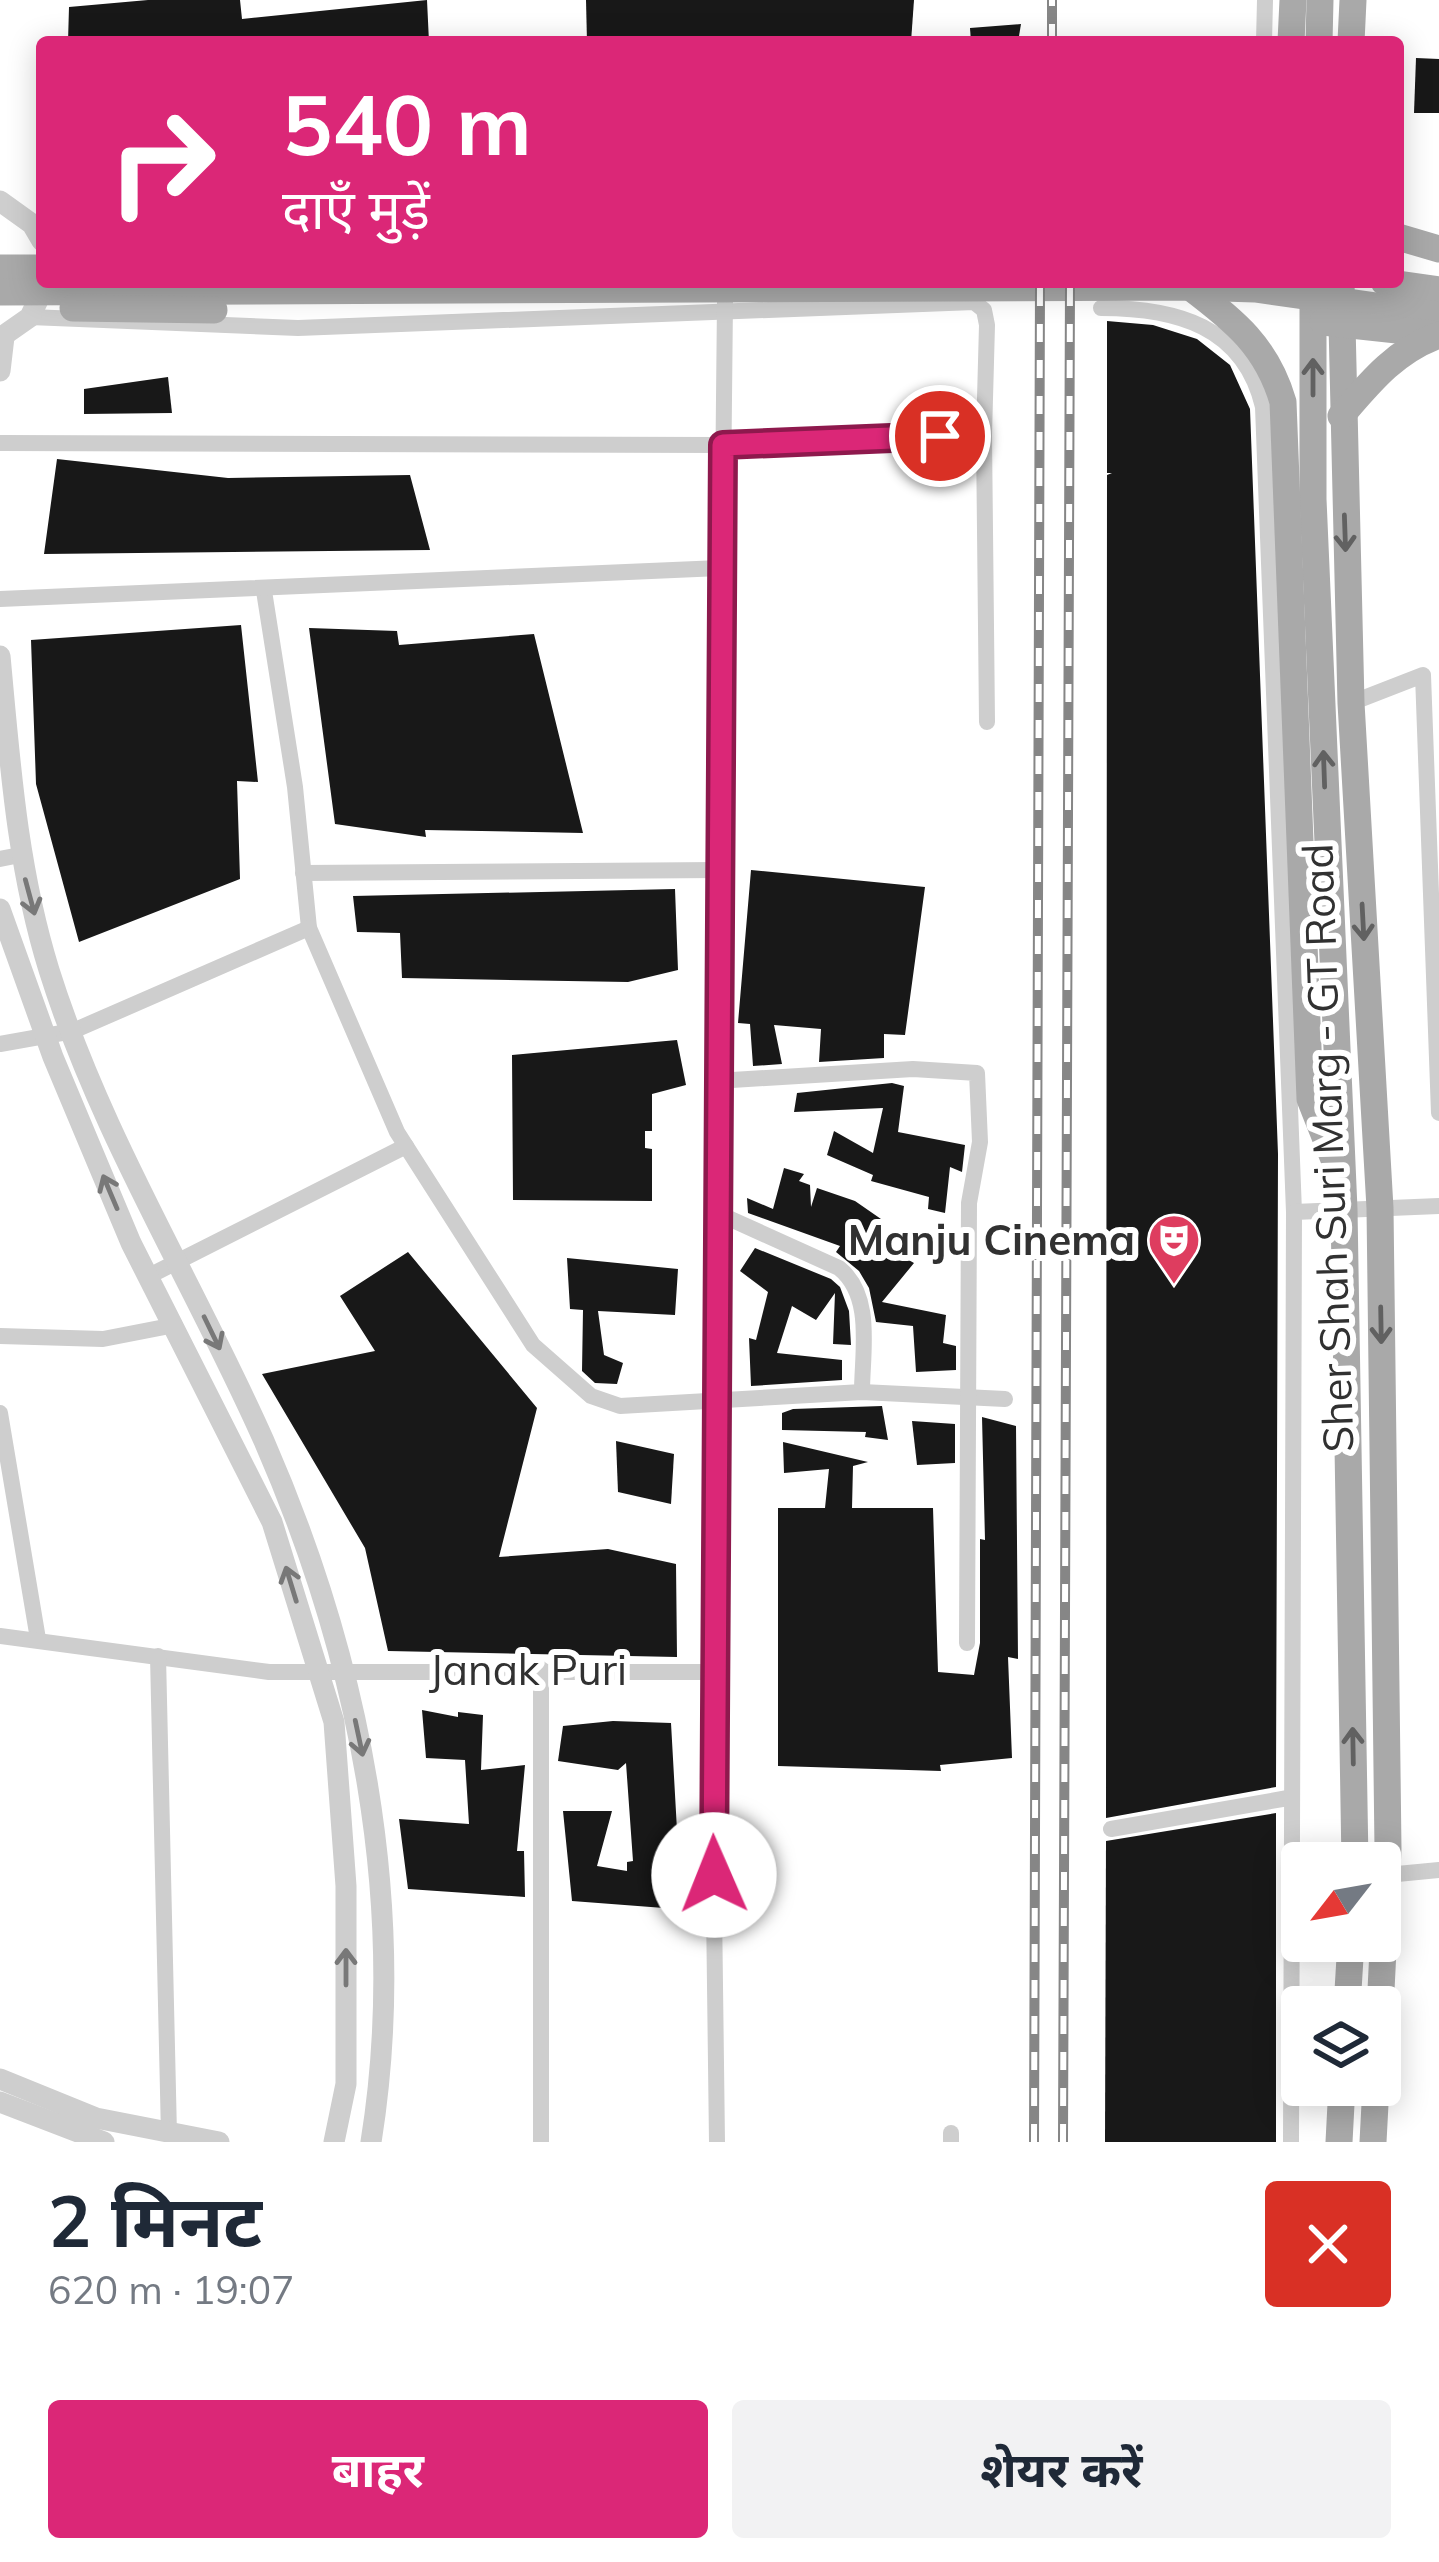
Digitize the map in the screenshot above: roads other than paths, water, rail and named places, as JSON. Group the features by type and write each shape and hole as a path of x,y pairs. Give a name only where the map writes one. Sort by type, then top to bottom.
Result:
{"main road":[{"path":"1291,36 1293,0"},
{"path":"1318,36 1320,0"},
{"path":"1351,36 1353,0"},
{"path":"0,268 36,268"},
{"path":"1404,285 1439,290"},
{"path":"0,292 1045,288"},
{"path":"1191,288 1248,333 1265,356 1283,402 1310,1100 1325,1150 1342,1176"},
{"path":"1208,288 1278,292 1439,315"},
{"name":"Sher Shah Suri Marg - GT Road","path":"1315,288 1326,322 1341,416 1351,703 1380,1208 1387,1842"},
{"name":"Sher Shah Suri Marg - GT Road","path":"1339,288 1326,322 1312,499 1344,1209 1355,1842"},
{"path":"38,302 117,311 444,308 464,292"},
{"path":"1326,322 1439,334"},
{"path":"1341,416 1378,373 1415,344 1439,334"},
{"path":"1339,2142 1341,2106"},
{"path":"1373,2142 1375,2106"}],"street":[{"path":"1264,0 1264,36"},
{"path":"0,201 17,210 36,234"},
{"path":"717,2142 711,1672 725,288"},
{"path":"0,371 2,337 38,302 298,328 974,302 984,310 987,325 987,722"},
{"path":"1101,308 1180,315 1225,339 1249,365 1263,407 1294,1212 1288,1798 1291,2142"},
{"path":"0,443 723,445 984,435"},
{"path":"0,599 720,568"},
{"path":"263,591 309,928 406,1146 500,1299 562,1375 591,1396 620,1406 862,1392 1005,1399"},
{"path":"0,656 10,857 73,1031 173,1263 265,1443 332,1615 370,1794 383,1978 369,2142 356,2137 336,2142 346,2084 346,1886 334,1722 272,1522 148,1276 46,1036 0,908"},
{"path":"1351,703 1423,675 1439,1113"},
{"path":"304,873 718,870"},
{"path":"0,1044 73,1031 309,928"},
{"path":"716,1081 913,1070 976,1073 980,1142 969,1203 967,1643"},
{"path":"148,1276 406,1146"},
{"path":"1294,1212 1439,1206"},
{"path":"715,1212 839,1268 856,1283 862,1303 862,1392"},
{"path":"0,1336 104,1339 175,1325"},
{"path":"0,1413 38,1640"},
{"name":"Janak Puri","path":"0,1636 269,1672 711,1672"},
{"path":"158,1656 169,2135"},
{"path":"542,1669 542,2142"},
{"path":"1111,1828 1288,1798"},
{"path":"1401,1874 1439,1870"},
{"path":"0,2079 96,2118 219,2142"},
{"path":"0,2102 90,2140"}],"railway":[{"path":"1052,0 1052,36"},
{"path":"1034,2142 1040,288"},
{"path":"1063,2142 1070,288"}],"place":[{"name":"Manju Cinema","path":"1174,1286"}]}
